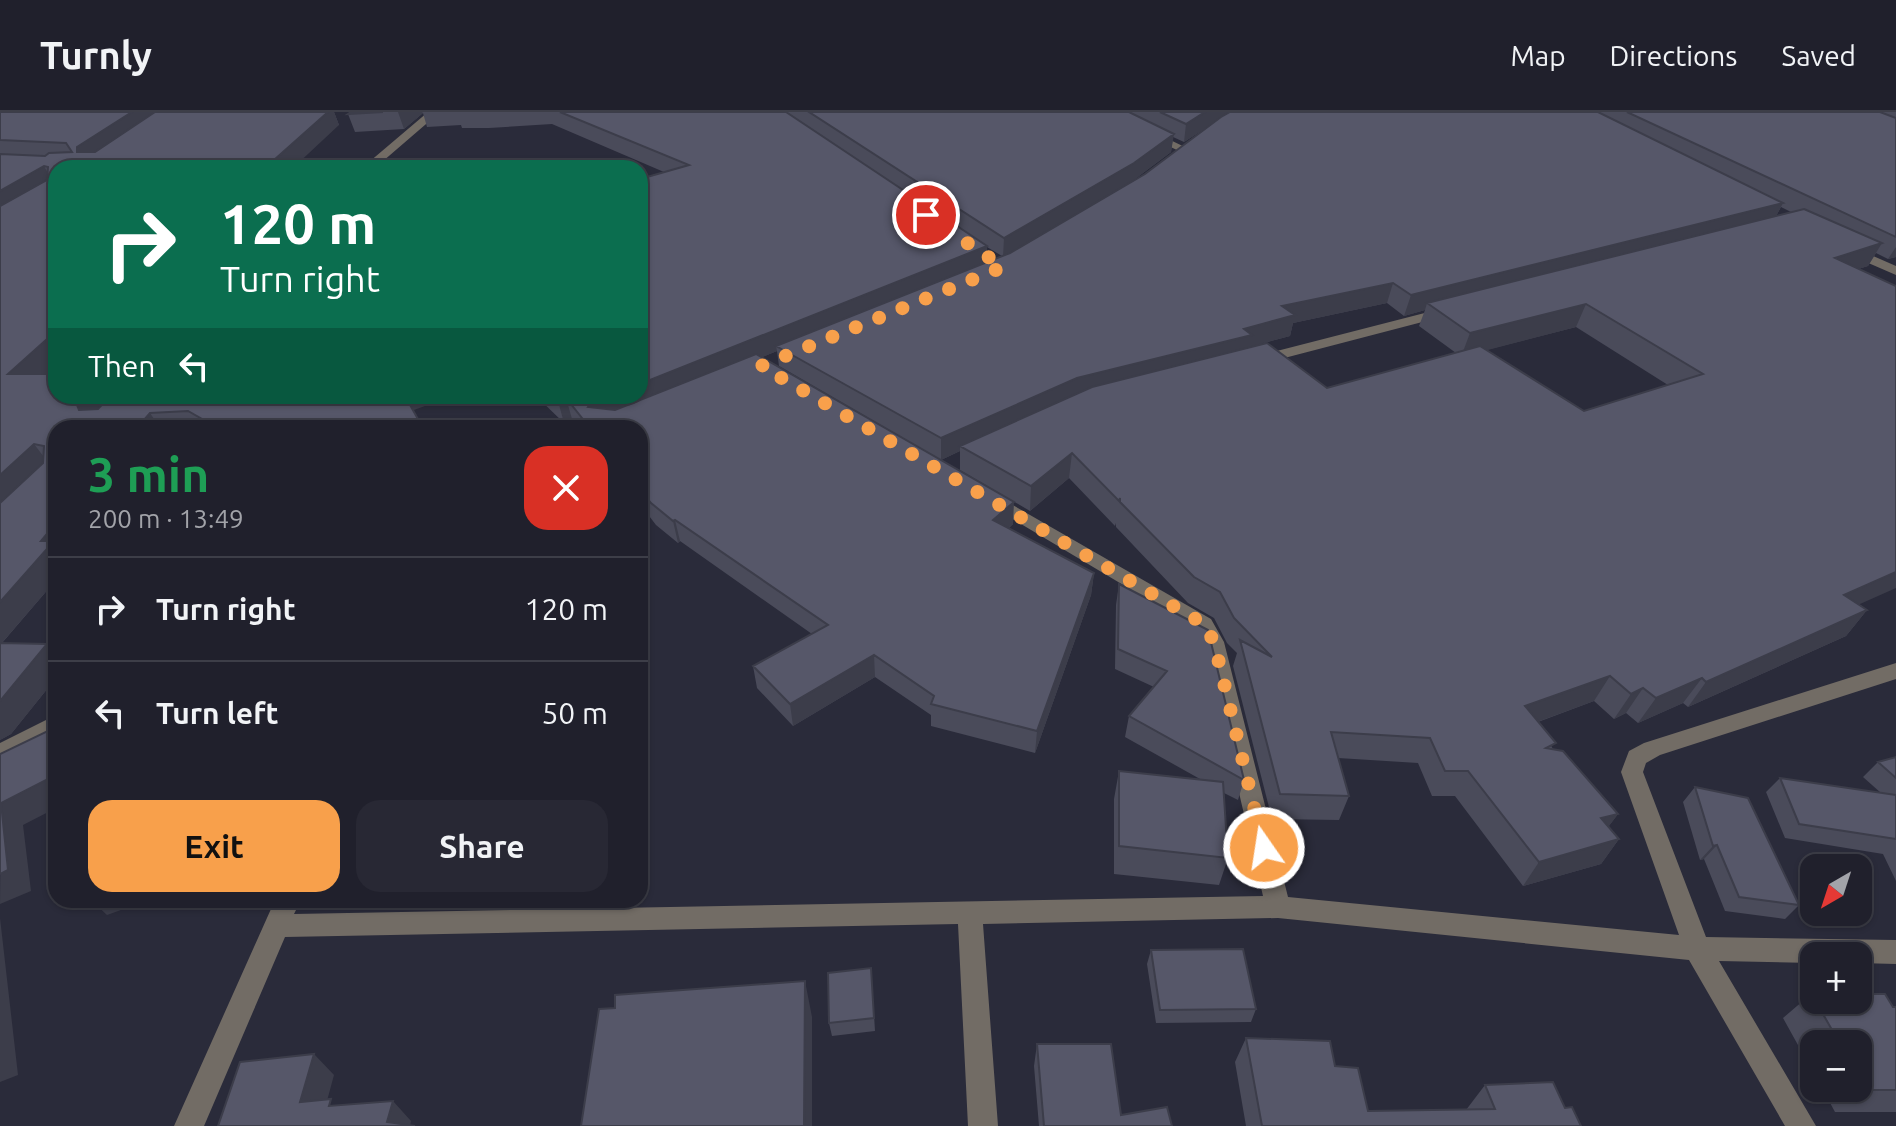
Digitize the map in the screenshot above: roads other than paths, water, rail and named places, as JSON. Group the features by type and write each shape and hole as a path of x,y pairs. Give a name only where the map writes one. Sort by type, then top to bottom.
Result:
{"street":[{"path":"378,160 435,112"},
{"path":"1103,112 1184,151"},
{"path":"1832,241 1896,271"},
{"path":"1237,365 1469,306"},
{"path":"967,485 1204,624 1214,642 1278,907"},
{"path":"1801,1126 1697,949 1632,772 1637,757 1652,749 1896,671"},
{"path":"0,754 48,727"},
{"path":"278,926 1278,907 1697,949 1896,952"},
{"path":"189,1126 285,908"},
{"path":"970,913 983,1126"}]}
